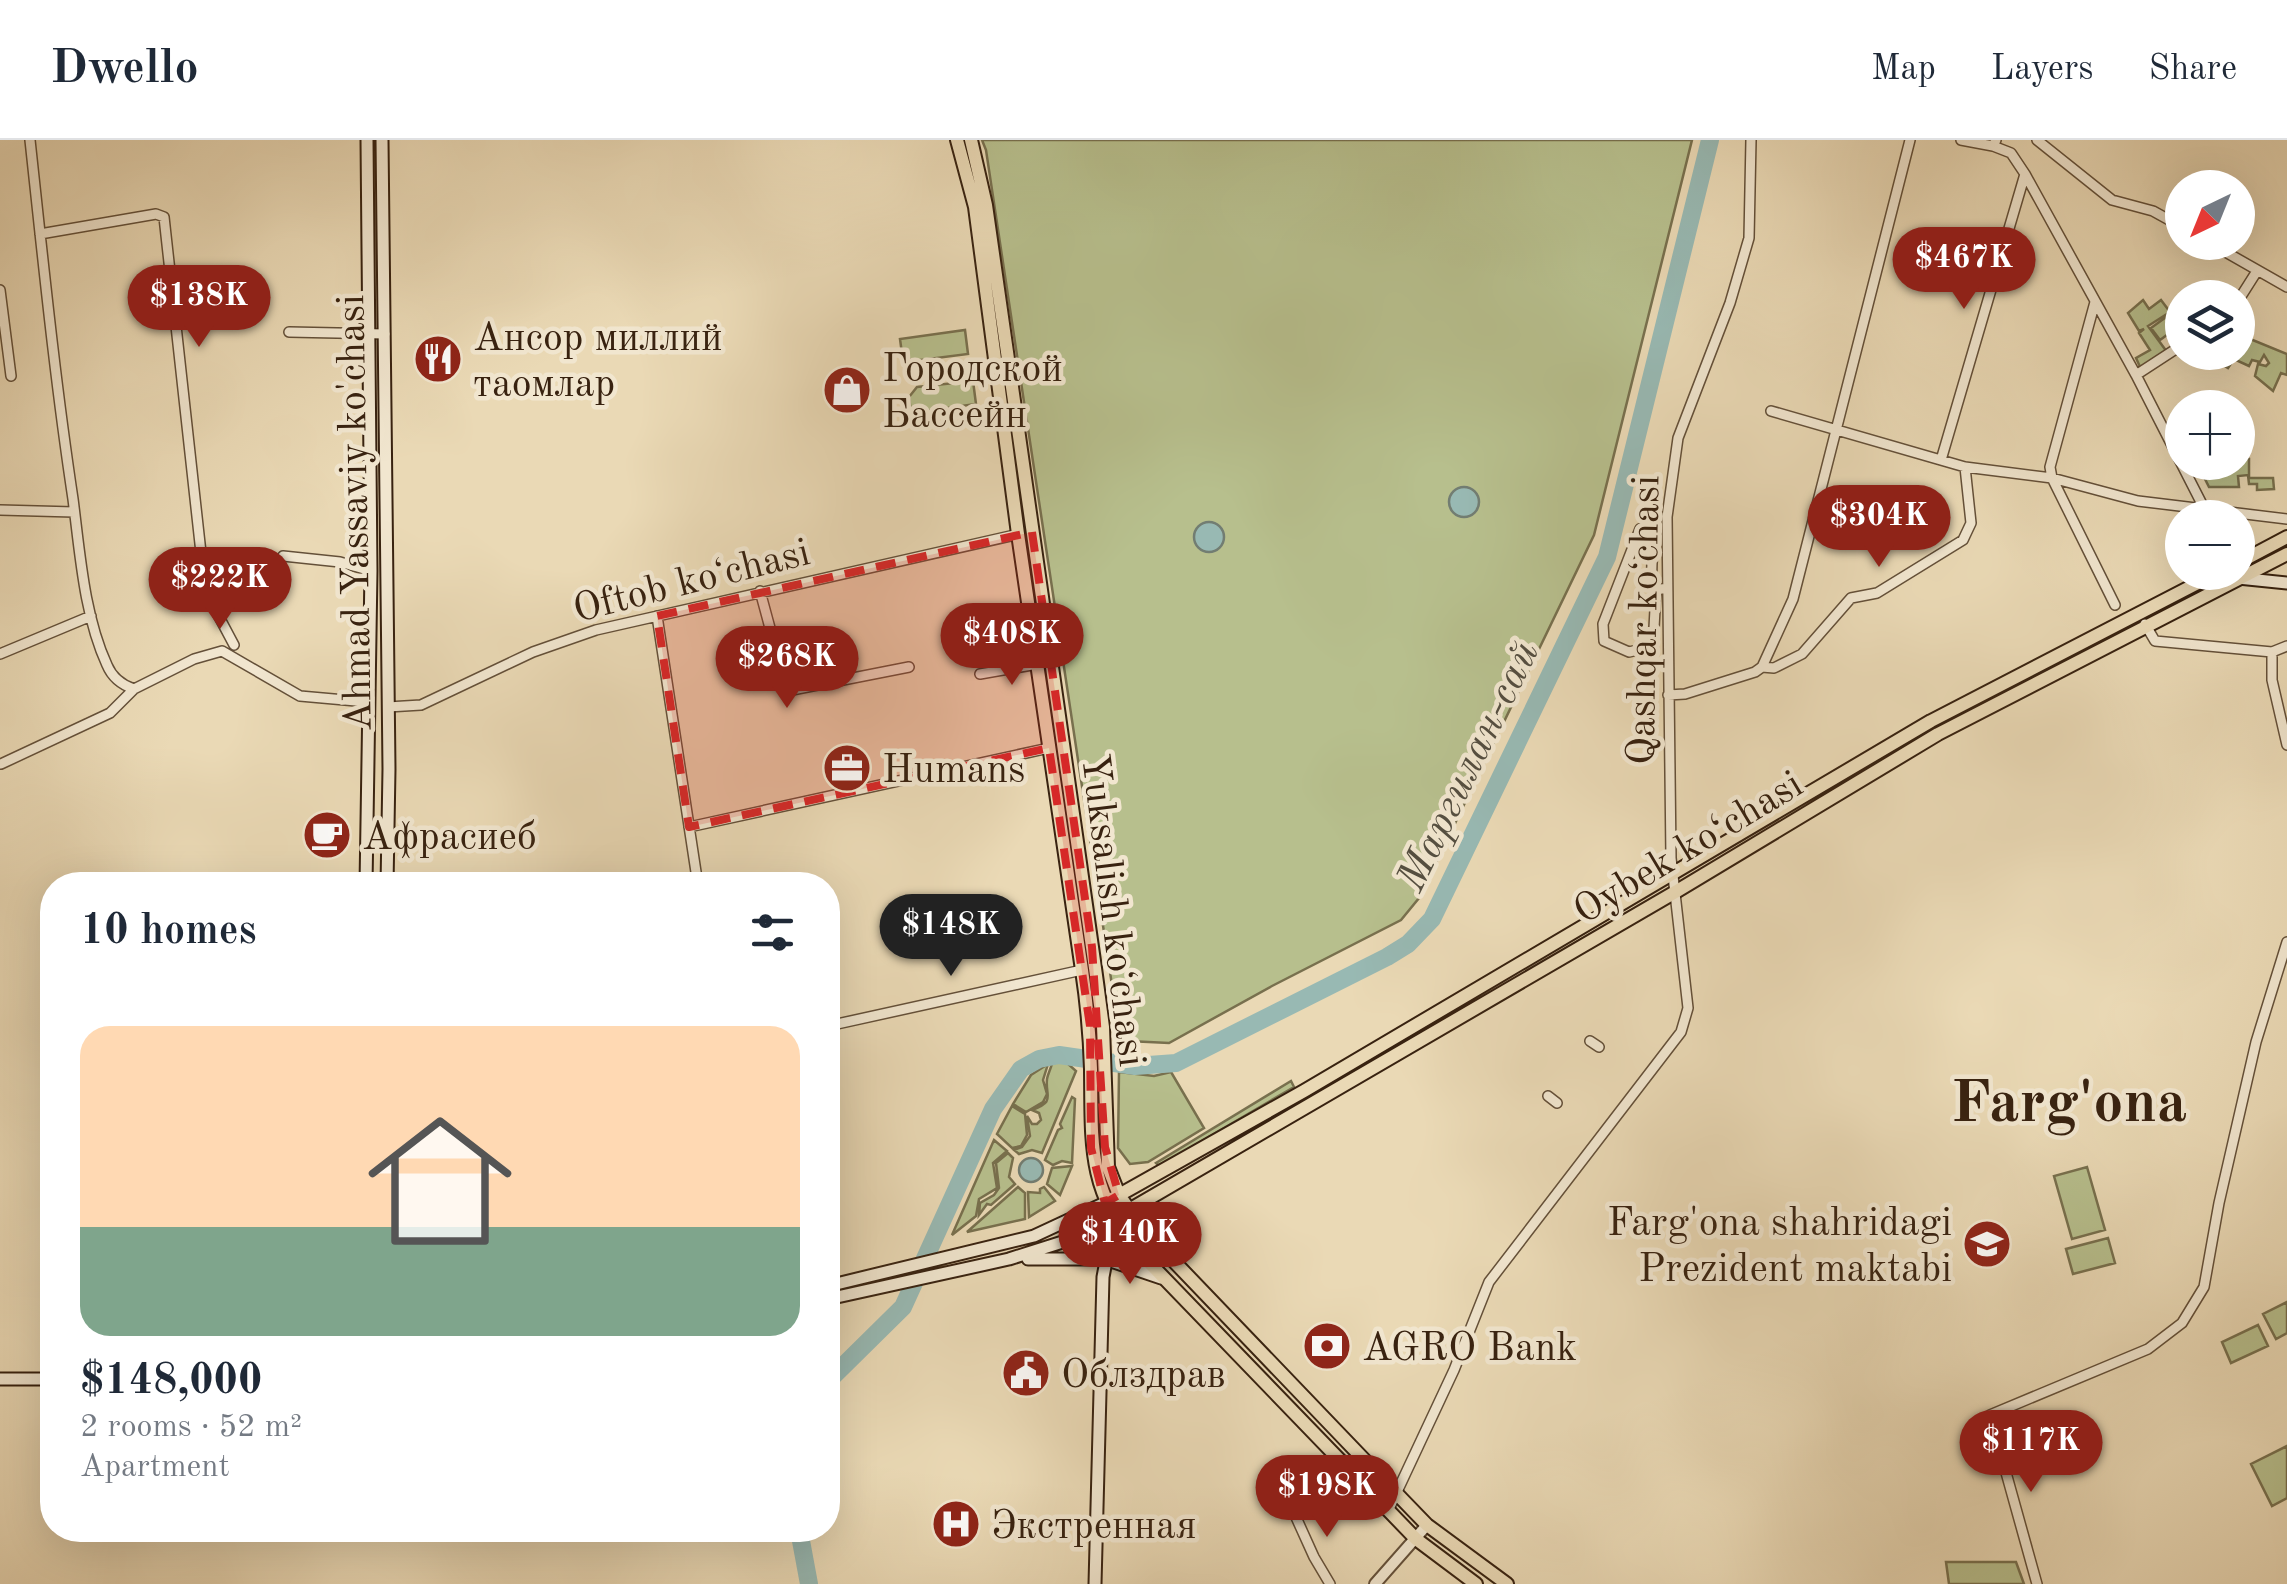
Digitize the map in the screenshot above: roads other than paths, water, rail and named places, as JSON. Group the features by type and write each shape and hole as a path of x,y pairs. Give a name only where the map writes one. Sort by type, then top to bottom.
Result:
{"main road":[{"name":"Ahmad Yassaviy ko'chasi","path":"366,872 371,571 367,140"},
{"name":"Ahmad Yassaviy ko'chasi","path":"382,140 386,872"},
{"name":"Yuksalish koʻchasi","path":"957,140 975,208 1025,533 1096,1027 1108,1167 1128,1211 1397,1494 1427,1524 1507,1584"},
{"name":"Yuksalish koʻchasi","path":"971,140 986,205 1049,748 1082,970 1096,1027"},
{"path":"2255,554 2287,538"},
{"name":"Oybek ko‘chasi","path":"2255,570 2287,554"},
{"path":"2255,580 2287,583"},
{"name":"Oybek ko‘chasi","path":"1105,1203 1308,1089 1931,721 2184,590"},
{"name":"Oybek ko‘chasi","path":"1114,1219 1938,734 2214,590"},
{"name":"Yuksalish koʻchasi","path":"1098,1072 1091,1148 1105,1203 1114,1219 1166,1280 1416,1539 1476,1584"},
{"path":"840,1283 1034,1236 1105,1203"},
{"path":"1095,1584 1105,1259 1114,1219"},
{"path":"840,1296 1009,1259 1072,1239 1114,1219"},
{"path":"1009,1259 1105,1259 1166,1280"},
{"path":"0,1379 40,1379"}],"street":[{"path":"30,140 53,365 91,616 107,666 121,684 134,689"},
{"name":"Qashqar koʻchasi","path":"1388,1510 1454,1370 1489,1282 1682,1032 1688,1008 1674,874 1667,517 1678,438 1730,303 1749,238 1752,140"},
{"path":"1668,695 1685,694 1755,672 1762,666 1793,599 1910,140"},
{"path":"1960,140 1994,143 2010,153 2025,174 2200,500"},
{"path":"2037,140 2077,176 2112,200 2165,218"},
{"path":"1941,460 2025,174"},
{"path":"40,234 156,214 164,218 204,580 208,596 234,645"},
{"path":"2238,260 2287,287"},
{"path":"2251,280 2257,271"},
{"path":"0,290 11,376"},
{"path":"2095,302 2050,467 2114,605"},
{"path":"289,332 385,334"},
{"path":"2136,375 2165,356"},
{"path":"1771,411 1966,467 2052,478 2165,504"},
{"path":"1762,666 1774,668 1802,654 1851,598 1878,593 1963,540 1971,523 1966,467"},
{"path":"0,510 74,512"},
{"path":"2255,515 2287,518"},
{"path":"1640,529 1650,530 1654,536 1650,568 1656,590 1654,628 1646,648 1629,652 1604,641 1602,624 1640,529"},
{"name":"Oftob koʻchasi","path":"388,707 421,705 532,652 596,630 1025,533"},
{"path":"283,556 340,562 371,571"},
{"path":"1656,590 1668,588"},
{"path":"760,591 787,691 909,667"},
{"path":"0,654 91,616"},
{"path":"656,616 696,872"},
{"path":"2145,624 2155,641 2272,652 2287,646"},
{"path":"1,764 110,713 134,689 194,658 222,651 300,696 356,701 370,698"},
{"path":"2272,652 2272,680 2287,745"},
{"path":"980,674 1038,664"},
{"path":"690,828 1049,748"},
{"path":"2036,1584 1990,1415 2148,1349 2182,1323 2204,1286 2256,1042 2287,942"},
{"path":"840,1024 900,1016 1082,970"},
{"path":"1295,1516 1330,1584"},
{"path":"1375,1584 1427,1524"}],"water":[{"path":"1464,487 1475,491 1479,502 1475,513 1464,517 1453,513 1449,502 1453,491"},
{"path":"1209,522 1220,526 1224,537 1220,548 1209,552 1198,548 1194,537 1198,526"},
{"path":"1031,1158 1043,1170 1031,1182 1019,1170"}],"waterway":[{"name":"Маргилан-сай","path":"840,1369 903,1307 993,1109 1021,1069 1039,1059 1059,1055 1135,1066 1176,1063 1387,957 1408,944 1432,919 1607,557 1710,140"},
{"name":"Маргилан-сай","path":"801,1542 809,1584"}],"place":[{"name":"Ансор миллий таомлар","path":"438,359"},
{"name":"Городской Бассейн","path":"847,390"},
{"name":"Humans","path":"847,768"},
{"name":"Афрасиеб","path":"327,835"},
{"name":"Farg'ona shahridagi Prezident maktabi","path":"1987,1244"},
{"name":"AGRO Bank","path":"1327,1346"},
{"name":"Облздрав","path":"1026,1373"},
{"name":"Экстренная","path":"956,1524"}],"district":[{"name":"Farg'ona","path":"2069,1100"}]}
